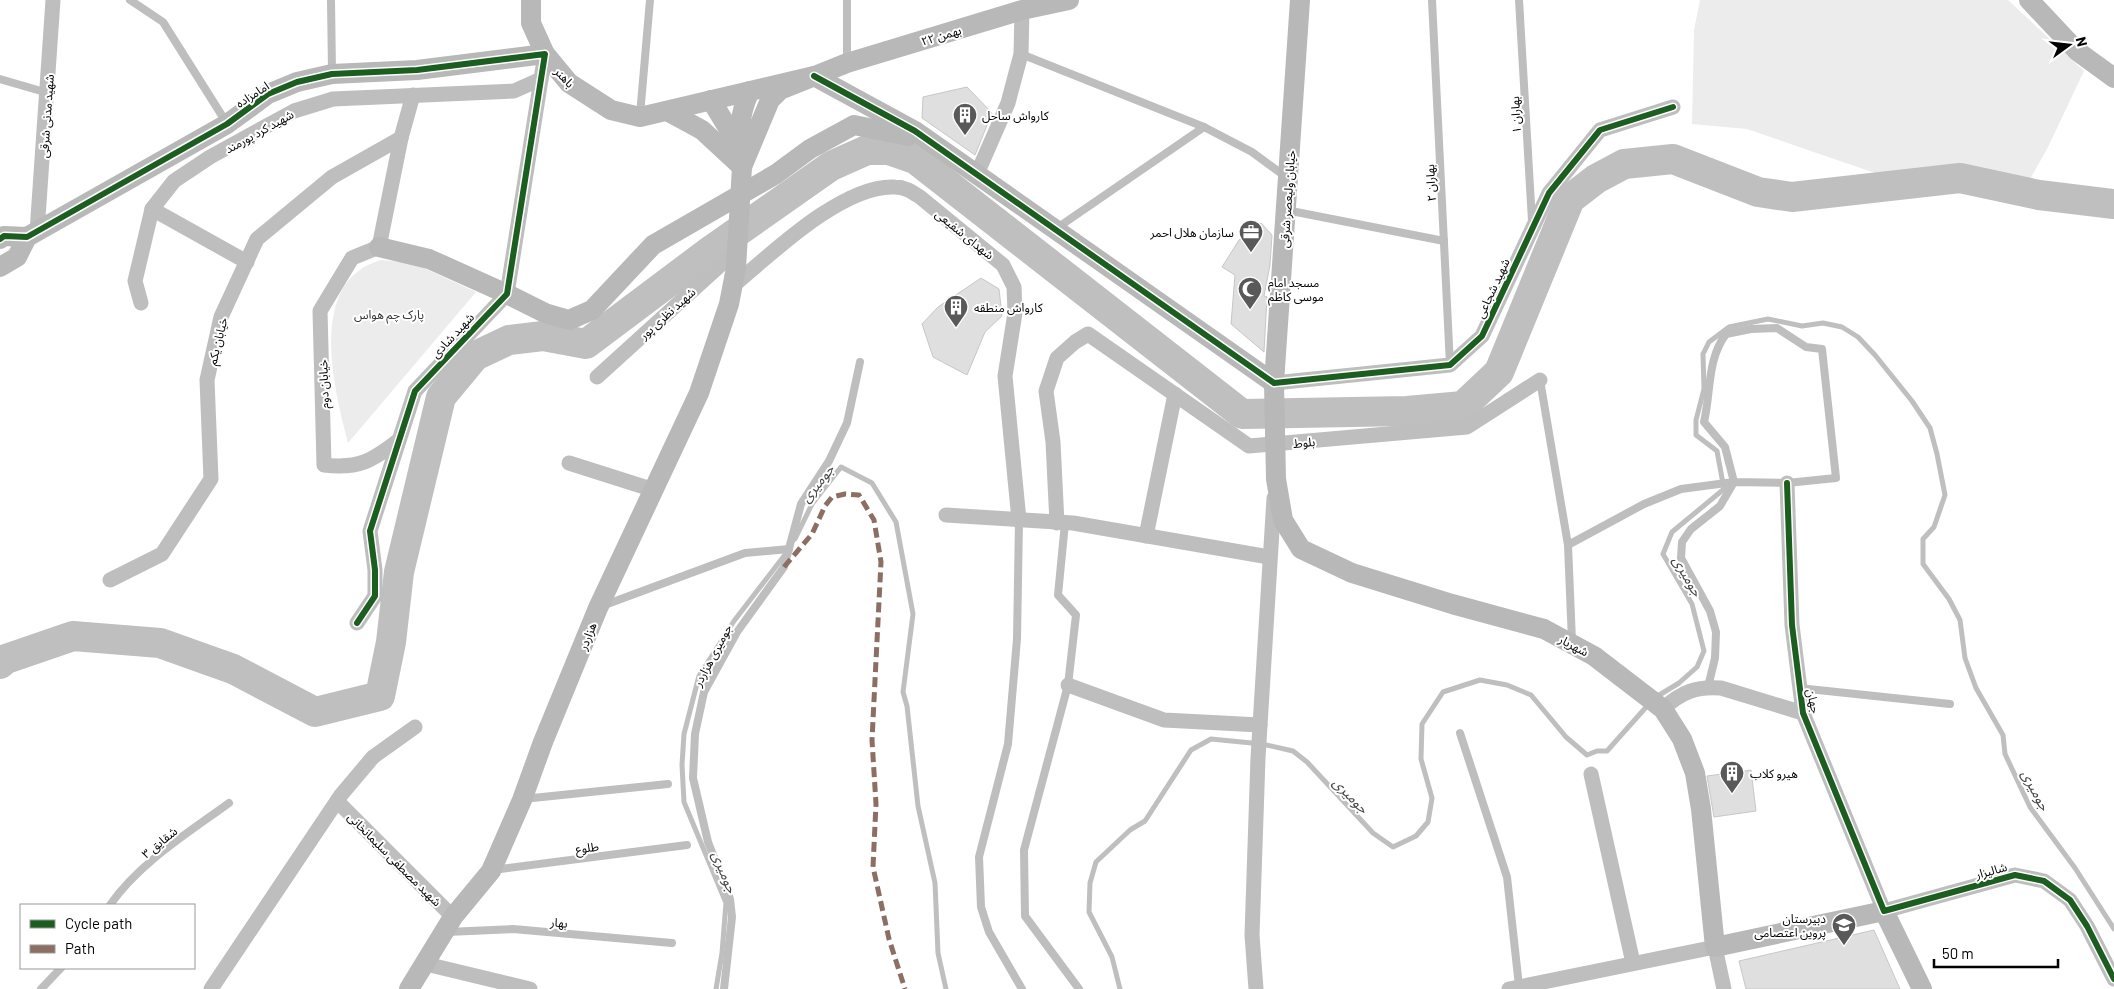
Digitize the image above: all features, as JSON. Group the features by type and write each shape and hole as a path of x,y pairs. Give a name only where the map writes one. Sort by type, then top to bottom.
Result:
{"main road":[{"name":"باهنر","path":"531,0 531,23 545,54 569,83 584,95 611,110 640,117"},
{"name":"۲۲ بهمن","path":"814,76 847,63 1022,5 1069,0"},
{"name":"خیابان ولیعصر شرقی","path":"1275,444 1275,391 1300,0"},
{"path":"2029,0 2077,51 2114,78"},
{"name":"امامزاده","path":"0,239 4,236 32,234 227,124 268,94 297,82 332,74 418,70 545,54"},
{"path":"640,117 814,76 915,130 1056,229 1275,391"},
{"path":"742,167 770,100 780,90 814,76"},
{"path":"742,167 739,125 741,113 750,91"},
{"path":"711,100 728,128 742,167"},
{"path":"667,111 702,130 742,167"},
{"path":"379,246 428,259 545,313 569,320 592,310 653,245 776,174 810,149 854,125 882,129 931,141"},
{"name":"هزاردر","path":"409,989 449,924 491,871 522,800 543,742 598,608 699,394 735,268 742,167"},
{"path":"0,267 17,257 32,234"},
{"name":"شهریار","path":"1275,444 1276,479 1283,520 1301,549 1352,573 1452,604 1544,629 1594,656 1654,702 1682,739 1695,773 1701,809 1715,947"},
{"path":"1884,911 1922,989"},
{"name":"شالیزار","path":"1715,947 1884,911"}],"street":[{"name":"شهید مدنی شرقی","path":"32,234 48,93 53,0"},
{"path":"977,174 1008,102 1021,54 1022,5"},
{"path":"507,294 545,54"},
{"name":"شهید کرد پورمند","path":"141,303 135,281 152,208 174,181 294,111 333,99 514,92 541,79"},
{"path":"379,246 401,138 413,95"},
{"name":"شهید شجاعی","path":"1450,365 1482,336 1549,193 1600,130 1673,107"},
{"name":"خیابان یکم","path":"110,580 162,554 211,479 207,380 221,317 257,239 324,183 401,138"},
{"name":"شهدای شفیعی","path":"735,268 832,208 864,192 885,187 906,189 920,197 1004,265 1014,287 1015,313 1005,376 1020,520"},
{"path":"152,208 247,262"},
{"name":"خیابان دوم","path":"379,246 352,258 320,310 324,466 343,468 364,464 399,440"},
{"name":"شهید نظری پور","path":"597,376 735,268"},
{"name":"شهید شادی","path":"357,623 374,596 375,570 370,531 415,391 507,294"},
{"name":"بلوط","path":"1056,523 1053,442 1046,391 1057,358 1075,342 1088,334 1250,446 1467,427 1540,380"},
{"path":"1275,391 1450,365"},
{"path":"1146,536 1175,394"},
{"path":"569,463 654,490"},
{"path":"1256,989 1252,935 1258,758 1269,557 1276,479"},
{"name":"جهان","path":"1787,483 1792,625 1798,688 1803,713 1884,911"},
{"path":"946,515 1056,523 1269,557"},
{"path":"1068,685 1164,720 1260,719"},
{"path":"1654,702 1676,697 1694,689 1708,687 1721,688 1803,713"},
{"path":"211,989 337,801 372,757 415,727"},
{"path":"1590,774 1632,962"},
{"name":"شهید مصطفی سلیمانخانی","path":"337,801 449,924"},
{"name":"شالیزار","path":"1884,911 2015,875 2044,881 2070,900 2087,926 2114,979"},
{"path":"1514,988 1632,962 1715,947"},
{"name":"شهریار","path":"1715,947 1724,989"},
{"path":"426,964 530,989"}],"lane":[{"path":"130,0 163,22 227,124"},
{"path":"331,0 332,74"},
{"path":"640,117 650,0"},
{"path":"847,0 847,63"},
{"name":"بهاران ۲","path":"1432,0 1450,365"},
{"name":"بهاران ۱","path":"1519,0 1533,228"},
{"path":"1021,54 1204,127 1252,152 1288,179"},
{"path":"0,80 48,93"},
{"path":"1056,229 1204,127"},
{"path":"1286,210 1444,240"},
{"path":"1568,545 1644,504 1681,489 1734,482 1787,483 1836,478 1822,348 1806,346 1777,328 1751,329 1726,334 1717,346 1711,370 1710,396 1704,422 1725,447 1734,482 1720,506 1691,529 1682,542 1682,558 1710,611 1716,632 1715,658 1708,687"},
{"name":"جومیری هزاردر","path":"724,989 732,917 730,899 708,842 692,778 695,734 704,692 737,632 784,567 801,504 829,461 847,423 860,362"},
{"path":"1540,380 1568,545 1572,643"},
{"path":"1020,520 1017,639 1008,744 979,857 981,907 990,932 1022,989"},
{"path":"1056,523 1058,595 1076,615 1068,685 1024,850 1025,916 1079,989"},
{"path":"598,608 745,553 789,549"},
{"path":"1798,688 1950,704"},
{"path":"1460,733 1506,877 1514,988"},
{"path":"522,800 668,784"},
{"name":"شقایق ۳","path":"111,904 141,871 182,837 229,803"},
{"name":"طلوع","path":"491,871 687,845"},
{"name":"بهار","path":"449,924 672,942"},
{"path":"41,989 60,969"}],"green space":[{"path":"1700,0 2008,0 2084,71 2048,147 2024,190 1875,173 1747,129 1692,124 1694,30"},
{"name":"پارک چم هواس","path":"381,260 413,263 476,292 348,443 333,367 331,339 334,313 342,290 357,272"}],"building":[{"name":"کارواش ساحل","path":"967,87 992,113 975,155 922,118 923,97"},
{"path":"1261,223 1272,235 1270,265 1264,296 1267,297 1264,352 1231,324 1235,275 1222,267 1239,240"},
{"name":"کارواش منطقه","path":"981,278 999,289 1002,316 985,332 967,375 933,357 922,324 938,307"},
{"name":"هیرو کلاب","path":"1751,770 1756,811 1714,817 1707,776"},
{"name":"دبیرستان پروین اعتصامی","path":"1874,930 1900,989 1746,989 1739,961"}],"waterway":[{"path":"0,664 6,659 73,636 160,643 233,669 315,712 380,696 391,642 399,572 441,397 475,356 509,340 543,336 586,344 710,251 831,166 867,150 889,150 915,159 1242,414 1407,411 1463,406 1499,372 1570,199 1596,179 1624,164 1673,159 1758,192 1792,197 1960,178 2039,195 2114,204"},
{"name":"جومیری","path":"1656,697 1679,683 1697,667 1704,651 1692,604 1663,554 1672,532 1724,489 1717,451 1696,435 1696,420 1704,389 1703,354 1709,342 1729,327 1768,319 1802,326 1823,323 1842,327 1858,337 1875,355 1912,401 1930,428 1945,495 1934,527 1923,539 1923,564 1949,599 1960,620 1965,658 1976,688 2003,735 2005,754 2030,807 2075,868 2114,929"},
{"name":"جومیری","path":"795,539 812,504 841,467 872,483 896,522 913,614 903,692 907,706 918,806 935,883 938,953 946,989"},
{"name":"جومیری","path":"716,989 722,953 726,903 684,802 682,765 684,734 699,676 734,621 787,552"},
{"name":"جومیری","path":"1120,989 1112,957 1089,912 1090,883 1096,862 1130,830 1145,821 1191,750 1211,739 1262,744 1293,751 1307,762 1373,833 1393,847 1416,836 1428,822 1432,798 1421,759 1422,724 1443,692 1480,680 1507,685 1531,695 1566,737 1587,755 1597,751 1607,751 1648,705"}],"marked path":[{"path":"784,567 812,534 825,506 832,497 845,494 859,495 874,520 881,562 872,740 876,804 873,867 889,939 905,989"}],"cycle path":[{"path":"0,239 4,236 27,237 227,124 268,94 297,82 332,74 417,70 545,54 507,294 415,391 370,531 375,570 375,596 357,623"},
{"path":"814,76 915,131 1274,383 1450,365 1482,336 1549,193 1600,130 1673,107"},
{"path":"1787,483 1792,625 1803,713 1884,911 2015,875 2044,881 2070,900 2087,926 2114,979"}],"place":[{"name":"کارواش ساحل","path":"965,136"},
{"name":"سازمان هلال احمر","path":"1251,253"},
{"name":"مسجد امام موسی کاظم","path":"1250,310"},
{"name":"کارواش منطقه","path":"956,328"},
{"name":"هیرو کلاب","path":"1732,794"},
{"name":"دبیرستان پروین اعتصامی","path":"1844,946"}]}
